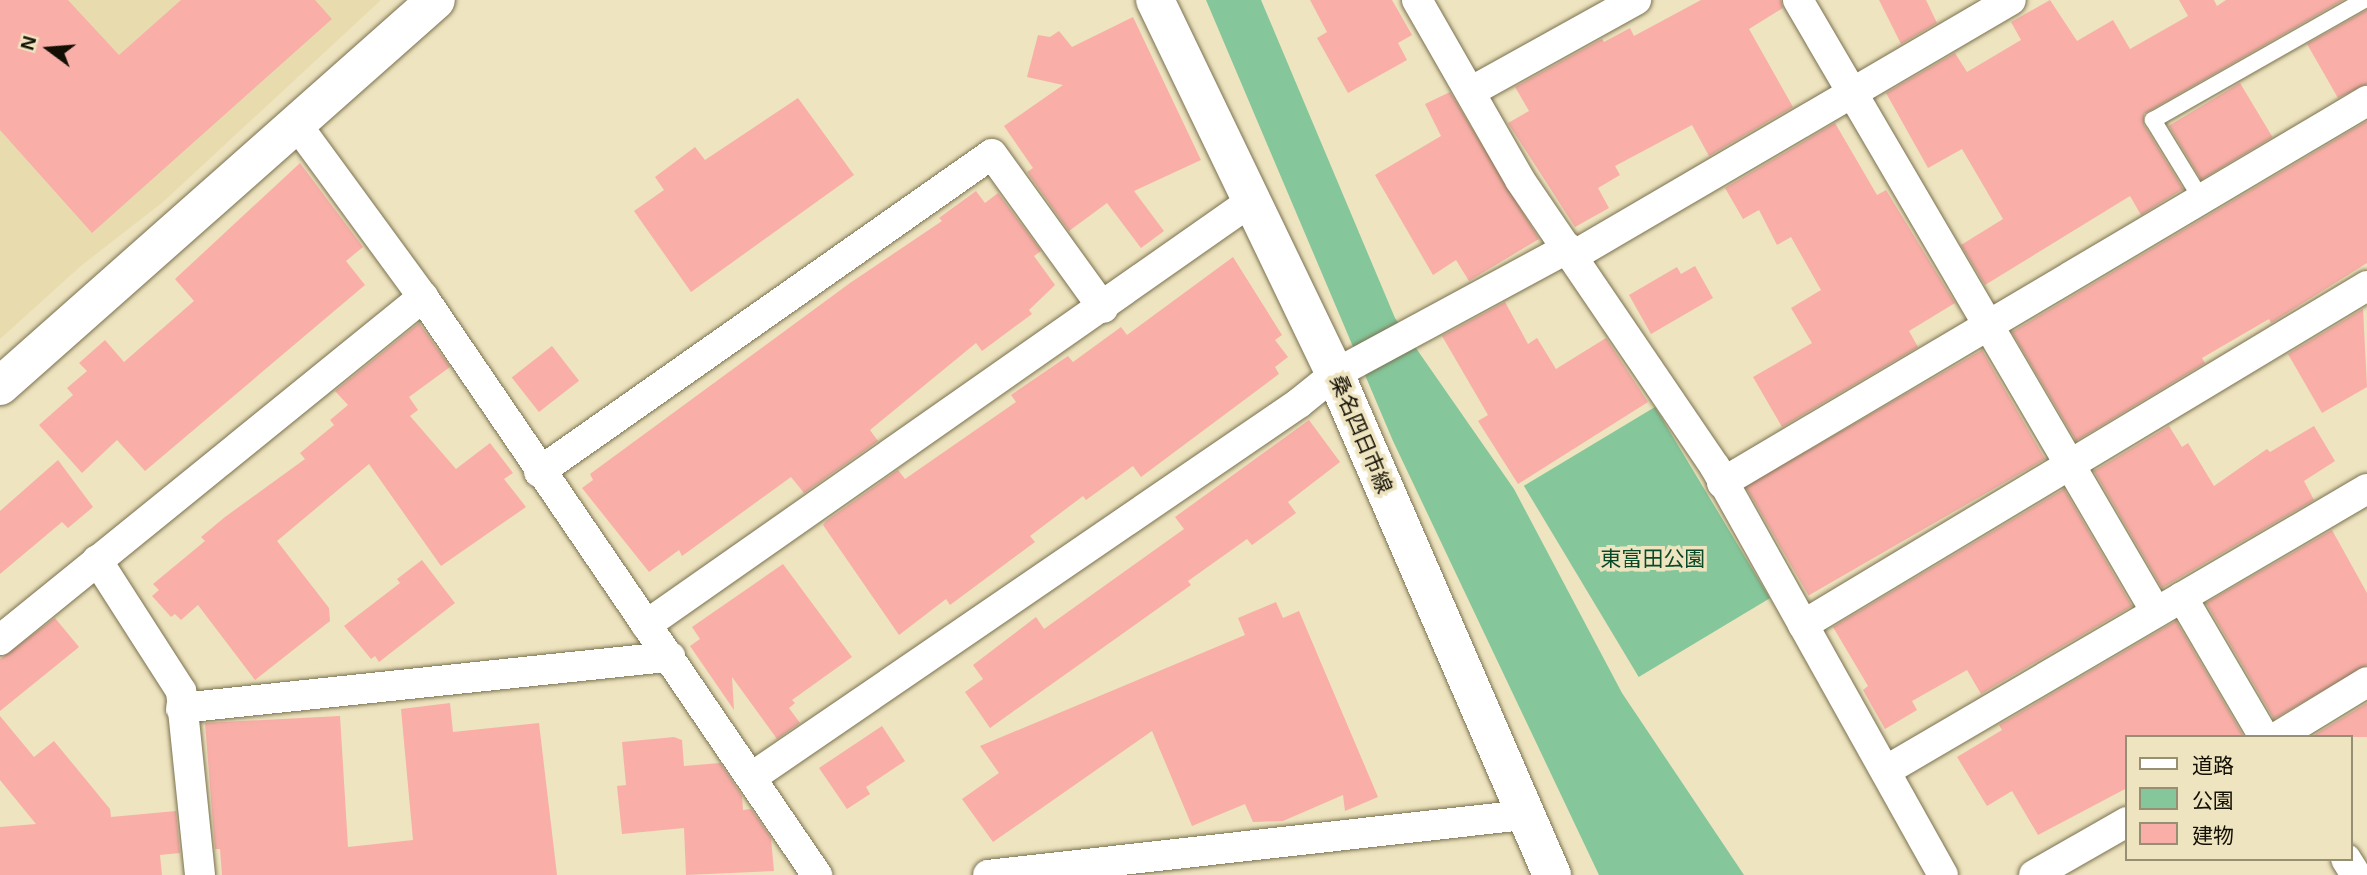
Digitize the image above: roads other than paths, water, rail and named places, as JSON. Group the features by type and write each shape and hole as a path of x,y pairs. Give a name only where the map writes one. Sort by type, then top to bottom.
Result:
{"main road":[{"path":"0,386 436,0"},
{"name":"桑名四日市線","path":"1155,0 1335,374 1552,875"}],"street":[{"path":"1417,0 1520,180 1722,483 1887,771 1943,875"},
{"path":"1470,92 1636,0"},
{"path":"1798,0 2156,612"},
{"path":"752,777 1299,403 1335,374 1570,252 1851,94 2011,0"},
{"path":"1722,483 2367,102"},
{"path":"297,125 423,297 539,472 670,657 817,875"},
{"path":"539,472 992,154 1103,308"},
{"path":"646,625 1103,308 1250,202"},
{"path":"1804,625 2367,286"},
{"path":"0,640 423,297"},
{"path":"1887,771 2367,489"},
{"path":"97,560 181,691 200,875"},
{"path":"2182,597 2263,735"},
{"path":"181,708 670,657"},
{"path":"2280,735 2367,682"},
{"path":"988,875 1128,869 1524,815"},
{"path":"2034,875 2126,823"}],"lane":[{"path":"2202,200 2153,120 2364,0"}],"park label":[{"name":"東富田公園","path":"1653,559"}]}
